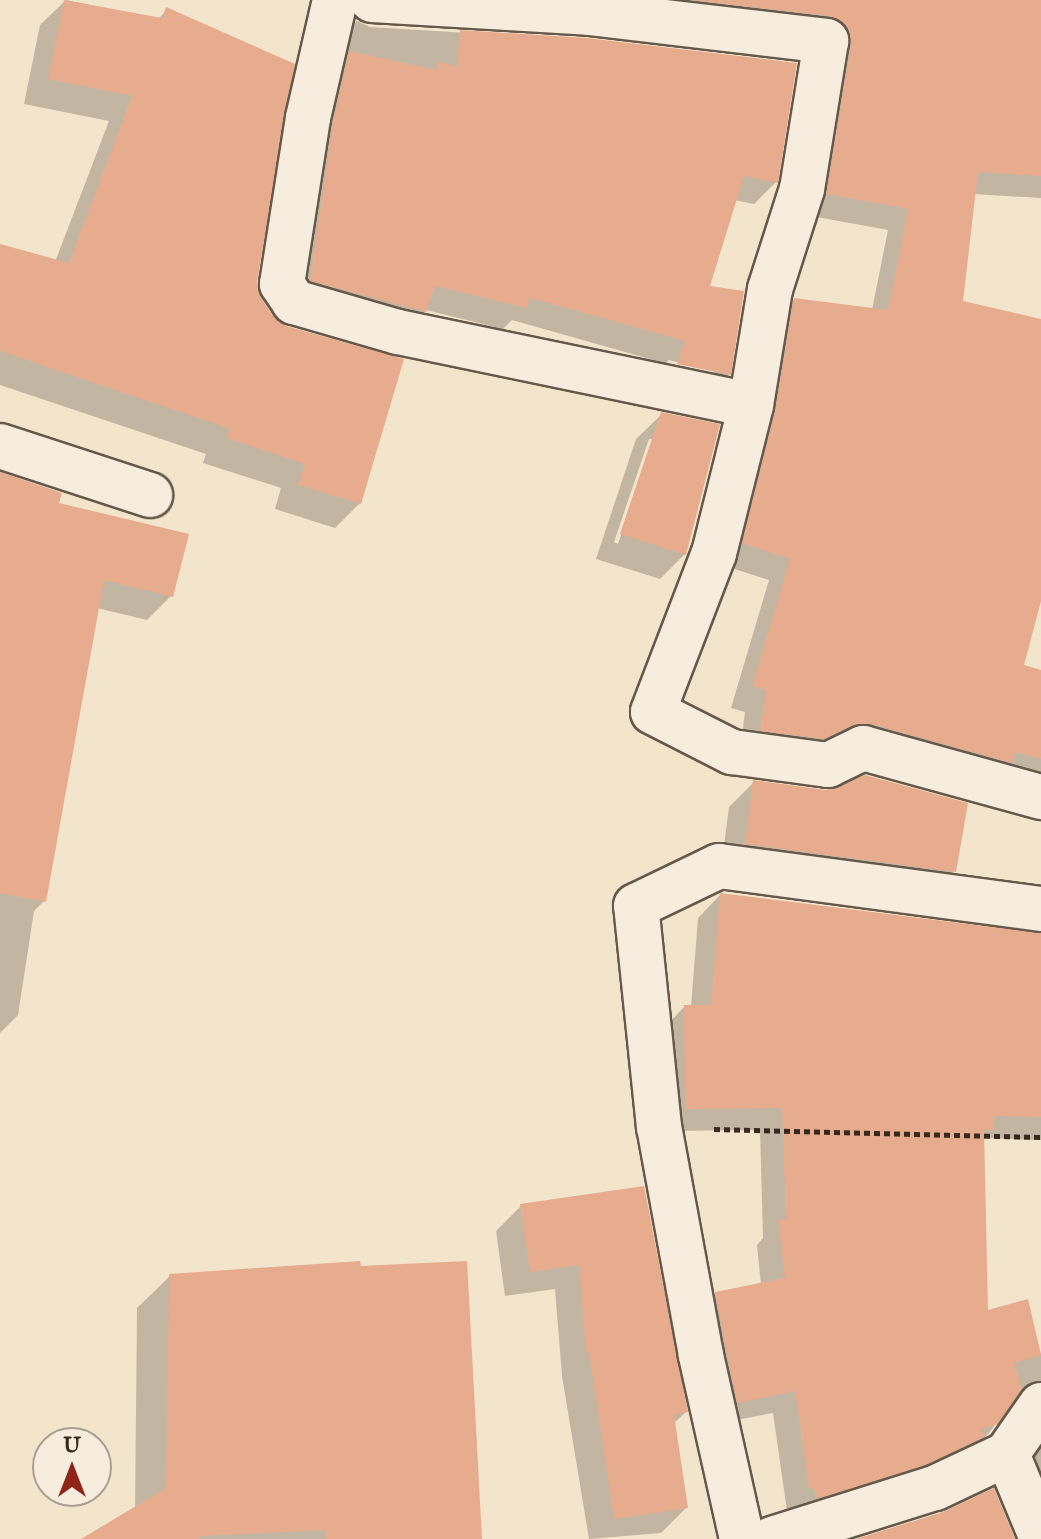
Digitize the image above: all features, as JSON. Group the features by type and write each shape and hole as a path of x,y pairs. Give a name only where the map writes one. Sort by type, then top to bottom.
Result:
{"street":[{"path":"335,0 308,118 282,284 294,302 398,332 751,405"},
{"path":"372,0 589,13 826,41 802,189 770,289 751,405 714,553 653,712 732,752 828,765 863,748 1041,797"},
{"path":"0,446 150,495"},
{"path":"742,1539 701,1355 659,1127 636,906 719,866 1041,909"},
{"path":"772,1539 935,1488 1007,1454 1041,1405"},
{"path":"1007,1454 1041,1536"}],"path":[{"path":"659,1127 1041,1137"}],"building":[{"path":"64,0 162,18 166,7 295,64 257,281 261,298 273,316 286,326 404,359 361,504 298,485 305,464 227,438 230,429 0,351 0,244 69,263 132,96 48,79"},
{"path":"692,0 1041,0 1041,176 978,172 963,301 1041,319 1041,601 1024,665 1041,670 1041,759 1015,752 1012,763 870,724 852,726 824,739 760,731 766,690 752,686 790,559 742,543 775,411 794,298 888,310 908,209 826,194 851,45 849,33 842,22 829,16"},
{"path":"460,30 587,38 797,63 778,183 744,176 710,286 744,291 731,375 677,364 685,341 530,298 527,308 435,286 426,312 310,281 333,123 349,51 436,70 438,62 457,66"},
{"path":"661,412 720,424 686,555 620,534"},
{"path":"0,472 62,493 59,503 189,534 173,597 104,580 46,902 0,893"},
{"path":"865,775 968,803 956,872 745,844 753,780 826,790"},
{"path":"720,893 1041,933 1041,1117 994,1116 994,1130 984,1130 988,1310 1028,1299 1041,1355 1014,1363 1022,1389 998,1424 981,1429 984,1437 926,1465 817,1499 814,1488 809,1489 795,1391 737,1403 715,1292 785,1278 778,1220 786,1219 782,1108 685,1109 684,1005 711,1005"},
{"path":"644,1186 688,1412 674,1415 688,1508 614,1519 589,1352 586,1352 579,1265 530,1272 520,1204"},
{"path":"360,1261 361,1266 467,1261 482,1539 325,1539 325,1530 200,1536 200,1539 81,1539 166,1488 169,1274"},
{"path":"994,1488 1015,1539 856,1539 943,1512"}]}
